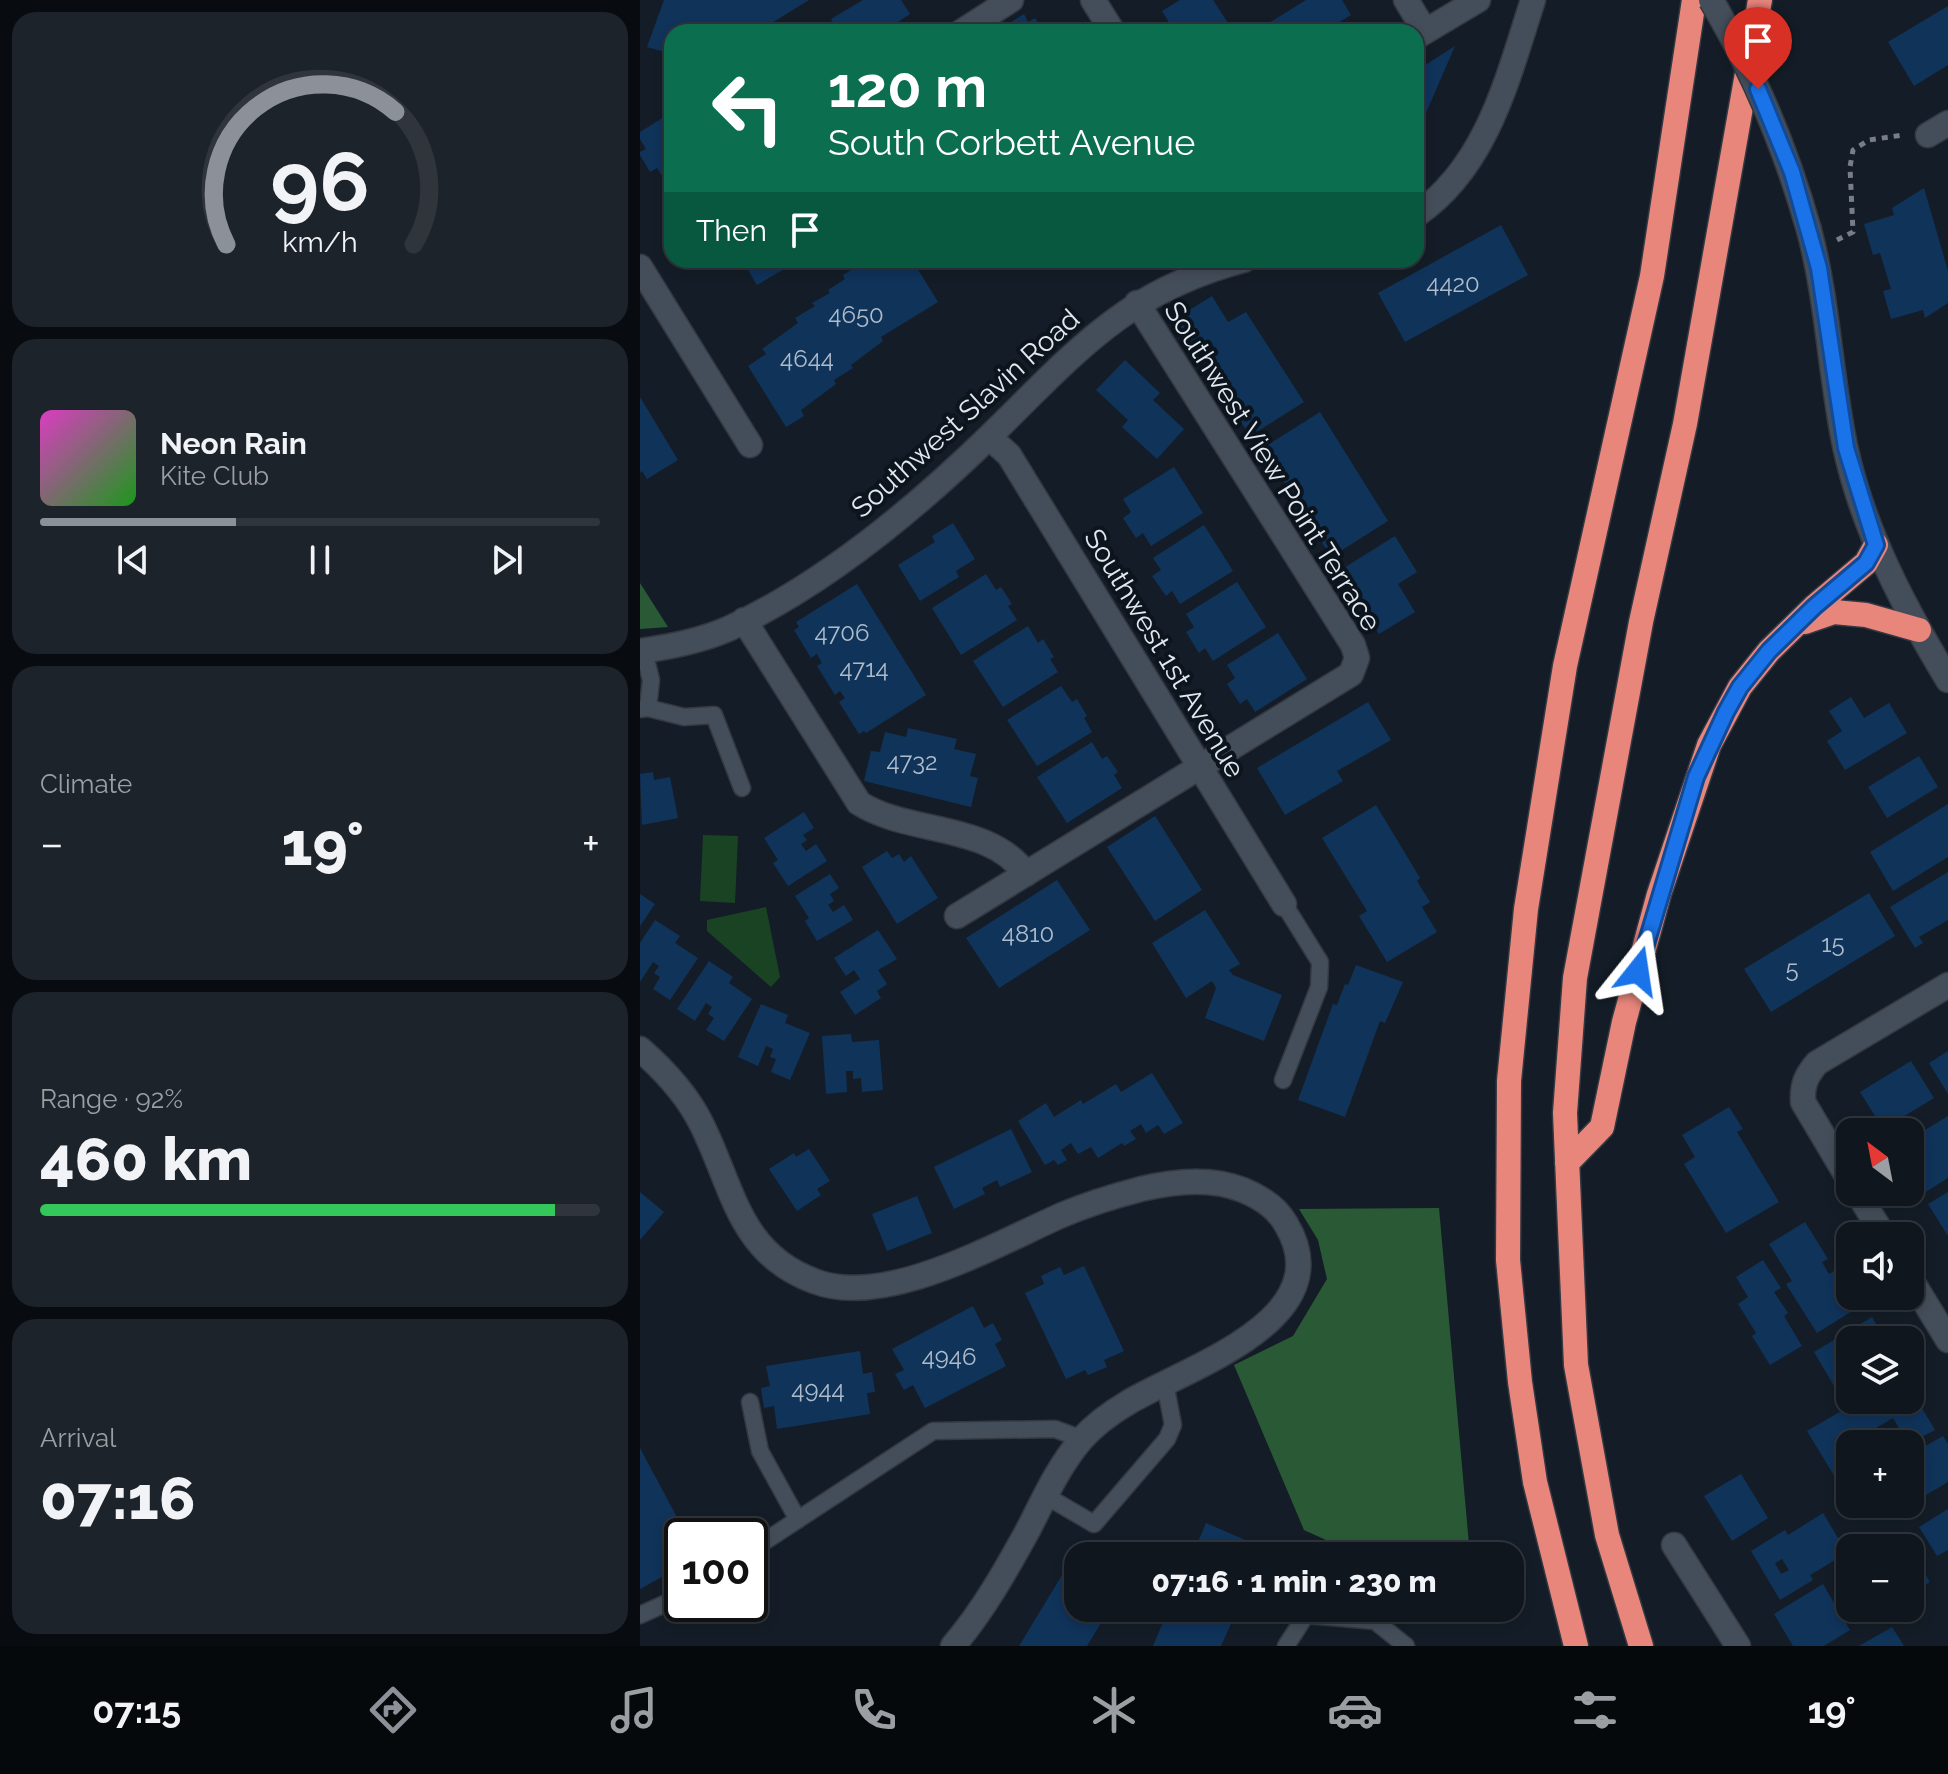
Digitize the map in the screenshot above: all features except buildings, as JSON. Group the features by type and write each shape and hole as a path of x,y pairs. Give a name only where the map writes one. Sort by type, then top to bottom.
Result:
{"highway":[{"path":"1576,1646 1535,1482 1520,1382 1508,1260 1509,1081 1526,909 1565,666 1652,276 1694,0"},
{"path":"1641,1646 1607,1535 1576,1365 1565,1113 1575,978 1641,622 1685,424 1760,0"},
{"path":"1567,1163 1602,1127 1624,1022 1651,922 1709,745 1740,687 1769,651 1866,563 1876,545"},
{"path":"1799,624 1834,612 1866,615 1919,630"}],"street":[{"path":"974,24 1011,0"},
{"path":"1093,0 1108,24"},
{"path":"1406,0 1416,24"},
{"path":"1424,32 1478,0"},
{"path":"1424,208 1451,186 1478,146 1505,84 1533,0"},
{"path":"1711,0 1774,123 1812,240 1825,302 1846,448 1876,545 1948,680"},
{"path":"640,267 750,445"},
{"name":"Southwest Slavin Road","path":"642,651 696,640 744,620 793,593 866,542 948,475 1079,349 1137,303 1186,278 1218,268"},
{"name":"Southwest View Point Terrace","path":"1137,303 1353,645 1357,658 1351,674 1199,767"},
{"name":"Southwest 1st Avenue","path":"989,437 1009,455 1284,904"},
{"path":"744,620 859,803 876,814 983,841 1016,859 1026,874"},
{"path":"957,916 1199,767"},
{"path":"1836,1158 1803,1102 1802,1087 1807,1075 1817,1063 1948,985"},
{"path":"640,1049 675,1084 695,1112 731,1199 756,1240 788,1268 823,1285 860,1288 912,1279 1067,1213 1156,1185 1207,1182 1237,1188 1263,1201 1281,1216 1296,1246 1298,1268 1293,1289 1281,1309 1264,1326 1227,1351 1114,1412 1082,1439 1064,1463 993,1590 953,1646"},
{"path":"1924,1301 1948,1340"},
{"path":"1674,1545 1738,1646"}],"lane":[{"path":"642,651 651,680 644,708 684,717 714,715 742,788"},
{"path":"1283,1080 1319,987 1320,962 1284,904"},
{"path":"1046,1496 1094,1524 1167,1439 1173,1425 1165,1383"},
{"path":"750,1402 760,1451 798,1520"},
{"path":"768,1539 933,1431 1055,1429 1082,1439"},
{"path":"640,1615 664,1604"},
{"path":"1286,1646 1306,1615 1375,1621 1406,1646"}],"path":[{"path":"1812,240 1853,232 1850,167 1853,150 1869,140 1890,135"}],"green space":[{"path":"640,583 668,627 640,629"},
{"path":"703,835 738,836 735,903 700,901"},
{"path":"766,907 780,977 771,987 707,931 707,920"},
{"path":"1439,1208 1469,1542 1330,1542 1304,1530 1234,1365 1293,1336 1327,1279 1318,1240 1299,1209"}],"route":[{"path":"1638,971 1696,777 1726,712 1740,687 1769,651 1866,563 1876,545 1846,448 1819,268 1798,189 1758,89"}]}
